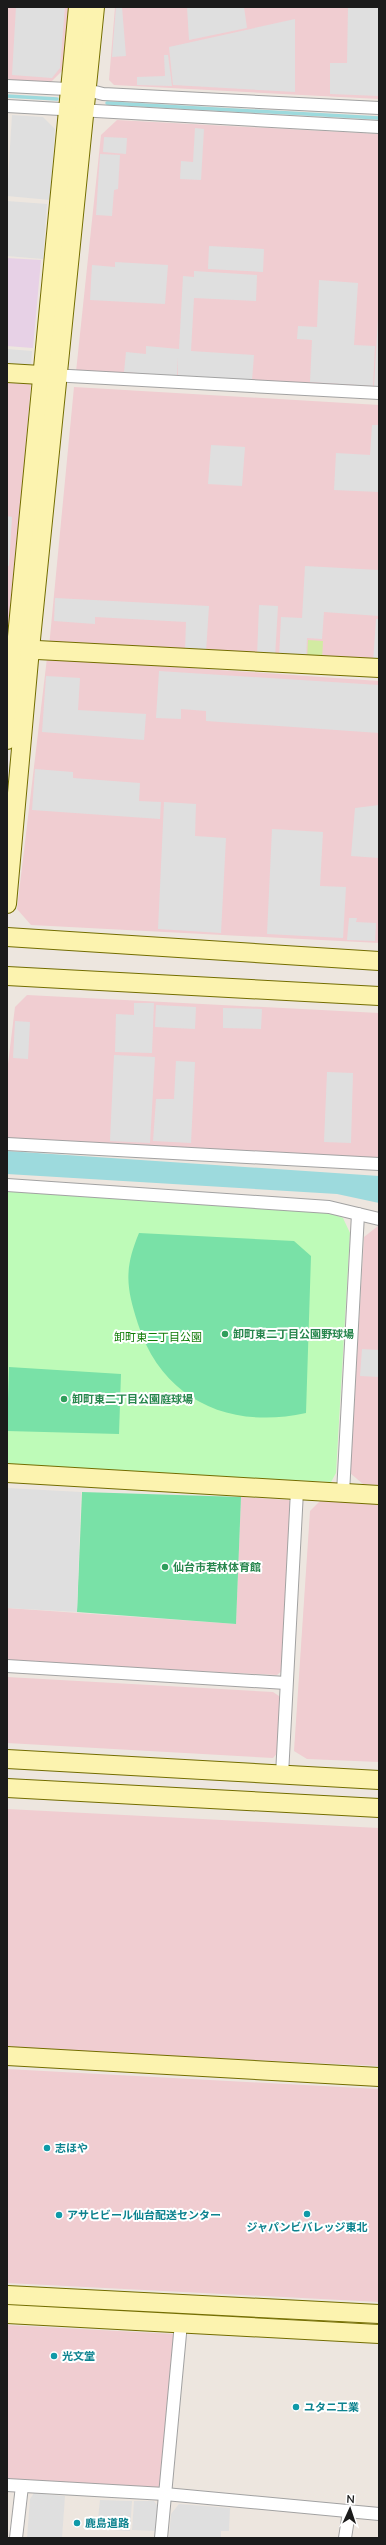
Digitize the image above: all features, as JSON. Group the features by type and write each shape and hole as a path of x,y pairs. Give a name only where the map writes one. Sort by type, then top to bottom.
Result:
{"street":[{"path":"78,7 79,90"},
{"path":"7,740 49,375 79,90 95,7"},
{"path":"7,86 79,90 103,94 379,108"},
{"path":"7,106 379,127"},
{"path":"7,373 379,393"},
{"path":"18,649 379,668"},
{"path":"7,904 18,649"},
{"path":"7,938 379,960"},
{"path":"7,976 379,996"},
{"path":"7,1144 379,1164"},
{"path":"7,1185 330,1207 379,1219"},
{"path":"343,1493 358,1214"},
{"path":"7,1473 379,1495"},
{"path":"282,1775 297,1490"},
{"path":"7,1666 286,1683"},
{"path":"7,1759 379,1780"},
{"path":"7,1788 379,1808"},
{"path":"7,2056 379,2077"},
{"path":"7,2295 379,2314"},
{"path":"7,2314 379,2334"},
{"path":"161,2538 181,2323"},
{"path":"7,2485 165,2494 379,2514"},
{"path":"16,2538 22,2486"},
{"path":"345,2538 349,2512"}],"shaded area":[{"path":"7,7 69,7 63,70 51,82 7,80"},
{"path":"16,7 65,7 60,68 52,78 12,75"},
{"path":"115,7 379,7 379,99 114,85 109,80"},
{"path":"116,7 122,7 126,56 112,57"},
{"path":"187,7 244,7 247,28 189,40"},
{"path":"348,7 379,7 379,96 330,94 330,63 347,63"},
{"path":"295,19 295,92 173,85 169,47"},
{"path":"164,55 168,55 172,86 137,85 137,77 165,76"},
{"path":"12,115 43,117 55,129 50,200 7,196"},
{"path":"117,120 379,134 379,388 76,372 101,135"},
{"path":"195,128 204,129 201,180 180,179 181,161 193,162"},
{"path":"104,137 127,138 126,154 103,152"},
{"path":"100,154 120,155 118,189 114,190 112,216 96,215"},
{"path":"7,201 47,204 43,259 7,256"},
{"path":"209,246 264,249 263,272 208,269"},
{"path":"7,258 41,260 33,348 7,346"},
{"path":"115,262 168,265 165,304 90,300 92,265 115,267"},
{"path":"194,271 257,275 256,301 194,298 191,351 254,355 252,380 178,376 178,357 177,376 124,372 126,352 146,354 146,346 179,349 183,276 194,277"},
{"path":"319,280 358,283 354,345 375,346 373,386 310,382 312,340 297,339 298,326 317,327"},
{"path":"378,318 379,386 374,386"},
{"path":"7,349 32,351 31,367 7,365"},
{"path":"7,383 31,384 9,643 7,643"},
{"path":"74,387 379,405 379,666 49,647"},
{"path":"372,425 379,425 379,492 334,490 336,453 370,455"},
{"path":"211,445 245,447 242,486 208,484"},
{"path":"7,516 12,517 9,566 7,565"},
{"path":"305,566 379,570 379,616 324,612 322,639 307,638 306,659 279,657 281,617 302,618"},
{"path":"55,598 209,606 206,652 185,651 186,622 95,617 95,624 54,621"},
{"path":"259,605 278,606 275,657 257,657"},
{"path":"376,619 379,619 379,663 373,663"},
{"path":"47,658 379,681 379,943 31,925 17,909"},
{"path":"159,671 379,685 379,733 206,721 206,711 181,709 181,719 156,718"},
{"path":"46,676 80,678 78,710 146,714 144,740 42,732"},
{"path":"35,769 73,772 73,778 140,783 139,801 161,802 160,819 32,810"},
{"path":"164,802 196,804 195,836 226,838 221,933 158,929"},
{"path":"379,805 379,858 351,856 355,808"},
{"path":"272,829 323,832 320,886 346,887 343,938 267,934"},
{"path":"349,918 357,918 356,922 376,923 375,941 347,940"},
{"path":"27,995 379,1013 379,1160 7,1138 7,1072 15,1007"},
{"path":"134,1003 154,1003 152,1053 115,1052 116,1014 134,1015"},
{"path":"156,1005 196,1007 195,1029 155,1027"},
{"path":"223,1008 262,1009 261,1029 223,1028"},
{"path":"15,1021 30,1022 28,1059 13,1058"},
{"path":"114,1055 155,1057 150,1143 110,1141"},
{"path":"176,1061 195,1062 191,1143 153,1141 156,1099 174,1099"},
{"path":"327,1072 353,1073 351,1143 324,1142"},
{"path":"378,1226 379,1485 363,1484 350,1473 364,1237"},
{"path":"362,1349 379,1350 379,1377 360,1376"},
{"path":"7,1488 81,1492 77,1612 7,1608"},
{"path":"241,1497 289,1500 295,1507 285,1668 277,1675 7,1661 7,1608 236,1624"},
{"path":"321,1500 379,1504 379,1762 307,1759 294,1751 310,1511"},
{"path":"7,1677 273,1692 282,1698 280,1750 273,1758 7,1743"},
{"path":"7,1809 379,1828 379,2066 7,2048"},
{"path":"7,2069 379,2089 379,2302 7,2283"},
{"path":"7,2325 175,2334 162,2489 7,2480"},
{"path":"34,2493 65,2496 62,2538 27,2538 30,2499"},
{"path":"100,2500 132,2501 130,2531 97,2529"},
{"path":"134,2501 154,2501 160,2509 158,2531 132,2530"},
{"path":"179,2504 230,2508 229,2531 221,2531 221,2538 169,2538 171,2514"}],"green space":[{"path":"308,640 323,641 322,660 307,660"},
{"name":"卸町東二丁目公園","path":"7,1191 327,1212 343,1218 350,1233 336,1473 331,1482 7,1466"},
{"name":"卸町東二丁目公園野球場","path":"139,1233 294,1241 311,1256 306,1413 278,1417 251,1417 226,1412 202,1403 182,1390 164,1372 149,1350 138,1324 129,1288 128,1278 131,1257"},
{"name":"卸町東二丁目公園庭球場","path":"9,1367 121,1374 119,1434 7,1431"},
{"path":"82,1492 241,1497 236,1624 77,1612"}],"water":[{"path":"7,1151 379,1176 379,1203 337,1194 7,1174"}],"waterway":[{"path":"7,96 57,99"},
{"path":"107,103 379,118"}],"place":[{"name":"卸町東二丁目公園野球場","path":"225,1334"},
{"name":"卸町東二丁目公園庭球場","path":"64,1399"},
{"name":"仙台市若林体育館","path":"165,1567"},
{"name":"志ほや","path":"47,2148"},
{"name":"ジャパンビバレッジ東北","path":"307,2214"},
{"name":"アサヒビール仙台配送センター","path":"59,2215"},
{"name":"光文堂","path":"54,2356"},
{"name":"ユタニ工業","path":"296,2407"},
{"name":"鹿島道路","path":"77,2523"}]}
